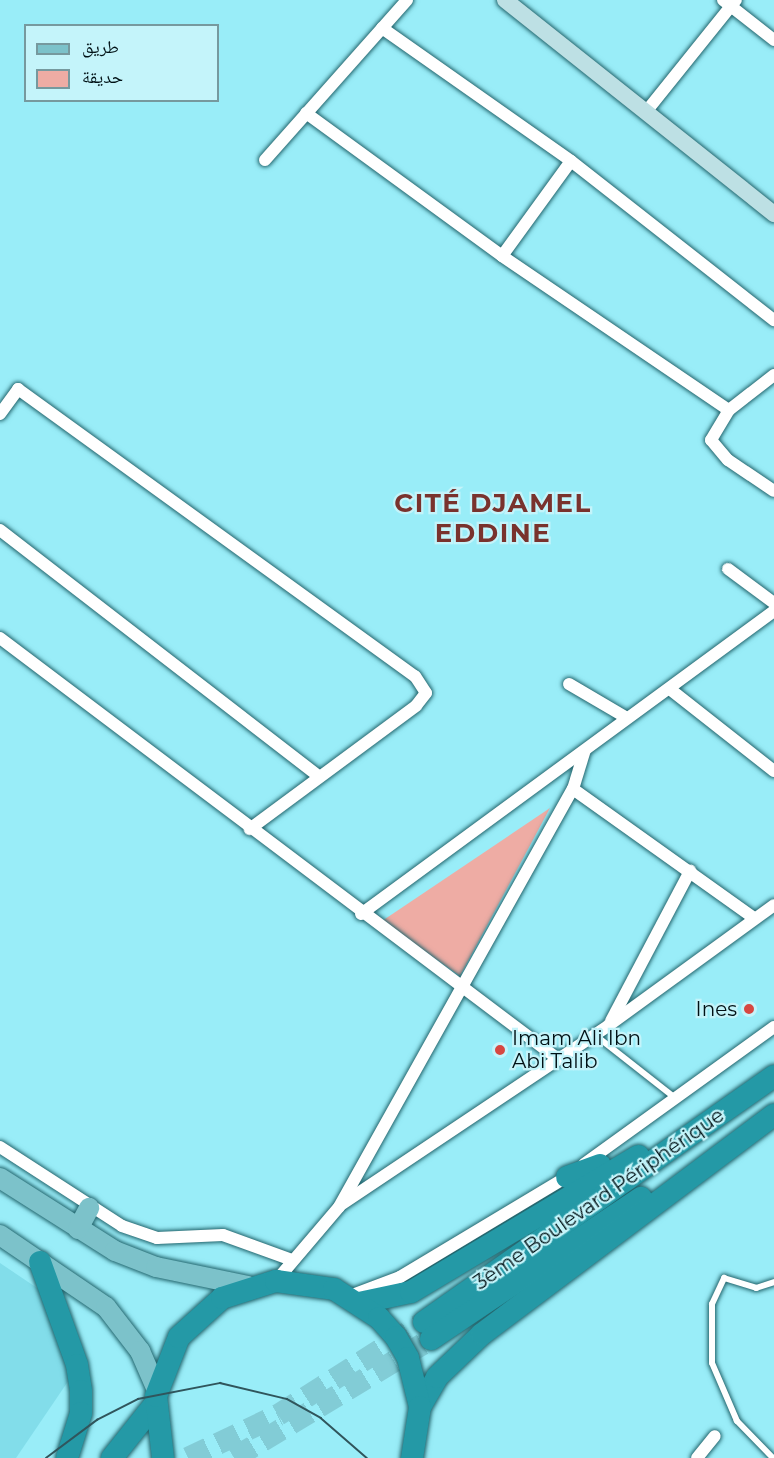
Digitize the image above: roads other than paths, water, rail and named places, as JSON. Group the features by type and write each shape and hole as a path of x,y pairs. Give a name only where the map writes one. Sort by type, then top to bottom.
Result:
{"highway":[{"name":"3ème Boulevard Périphérique","path":"774,1076 694,1131 427,1331 774,1114"},
{"path":"411,1458 420,1415 437,1377 482,1334 774,1114"},
{"path":"354,1300 411,1292 645,1153 694,1131"},
{"path":"567,1177 645,1153"},
{"path":"40,1262 80,1382 81,1413 67,1458"},
{"path":"163,1458 156,1397 165,1362 198,1315 248,1286 276,1281 305,1282 354,1300 396,1337 411,1366 420,1415"},
{"path":"112,1458 156,1397"}],"main road":[{"path":"0,1178 78,1229 156,1267 248,1286"},
{"path":"78,1229 89,1208"},
{"path":"4,1240 106,1306 123,1325 156,1397"},
{"path":"420,1415 423,1458"}],"street":[{"path":"265,160 407,0"},
{"path":"505,0 774,214"},
{"path":"645,113 730,2 774,40"},
{"path":"382,28 571,161 774,320"},
{"path":"306,113 502,256 729,410"},
{"path":"502,256 571,161"},
{"path":"774,375 729,410 713,434 714,446 774,491"},
{"path":"0,414 18,389 415,676 426,693 416,706 250,829"},
{"path":"0,530 318,777"},
{"path":"728,569 774,603"},
{"path":"361,914 584,752 627,718 671,690 774,611"},
{"path":"0,638 463,992 558,1059"},
{"path":"570,684 627,718"},
{"path":"671,690 774,771"},
{"path":"276,1281 339,1207 463,992 573,789 584,752"},
{"path":"573,789 754,918"},
{"path":"609,1025 690,871"},
{"path":"339,1207 595,1035 774,905"},
{"path":"354,1300 400,1277 567,1177 674,1097 774,1027"},
{"path":"0,1148 89,1208 157,1238 223,1235 292,1260"},
{"path":"697,1458 715,1436"}],"lane":[{"path":"595,1035 674,1097"},
{"path":"773,1458 737,1420 712,1363 712,1304 724,1278 756,1288 774,1282"}],"tunnel":[{"path":"188,1458 278,1415 424,1322"},
{"path":"234,1458 431,1339"}],"tram line":[{"path":"46,1458 97,1420 138,1399 220,1383 287,1399 321,1418 367,1458"}],"place":[{"name":"Ines","path":"749,1009"},
{"name":"Imam Ali Ibn Abi Talib","path":"500,1050"}],"district":[{"name":"CITÉ DJAMEL EDDINE","path":"493,519"}]}
